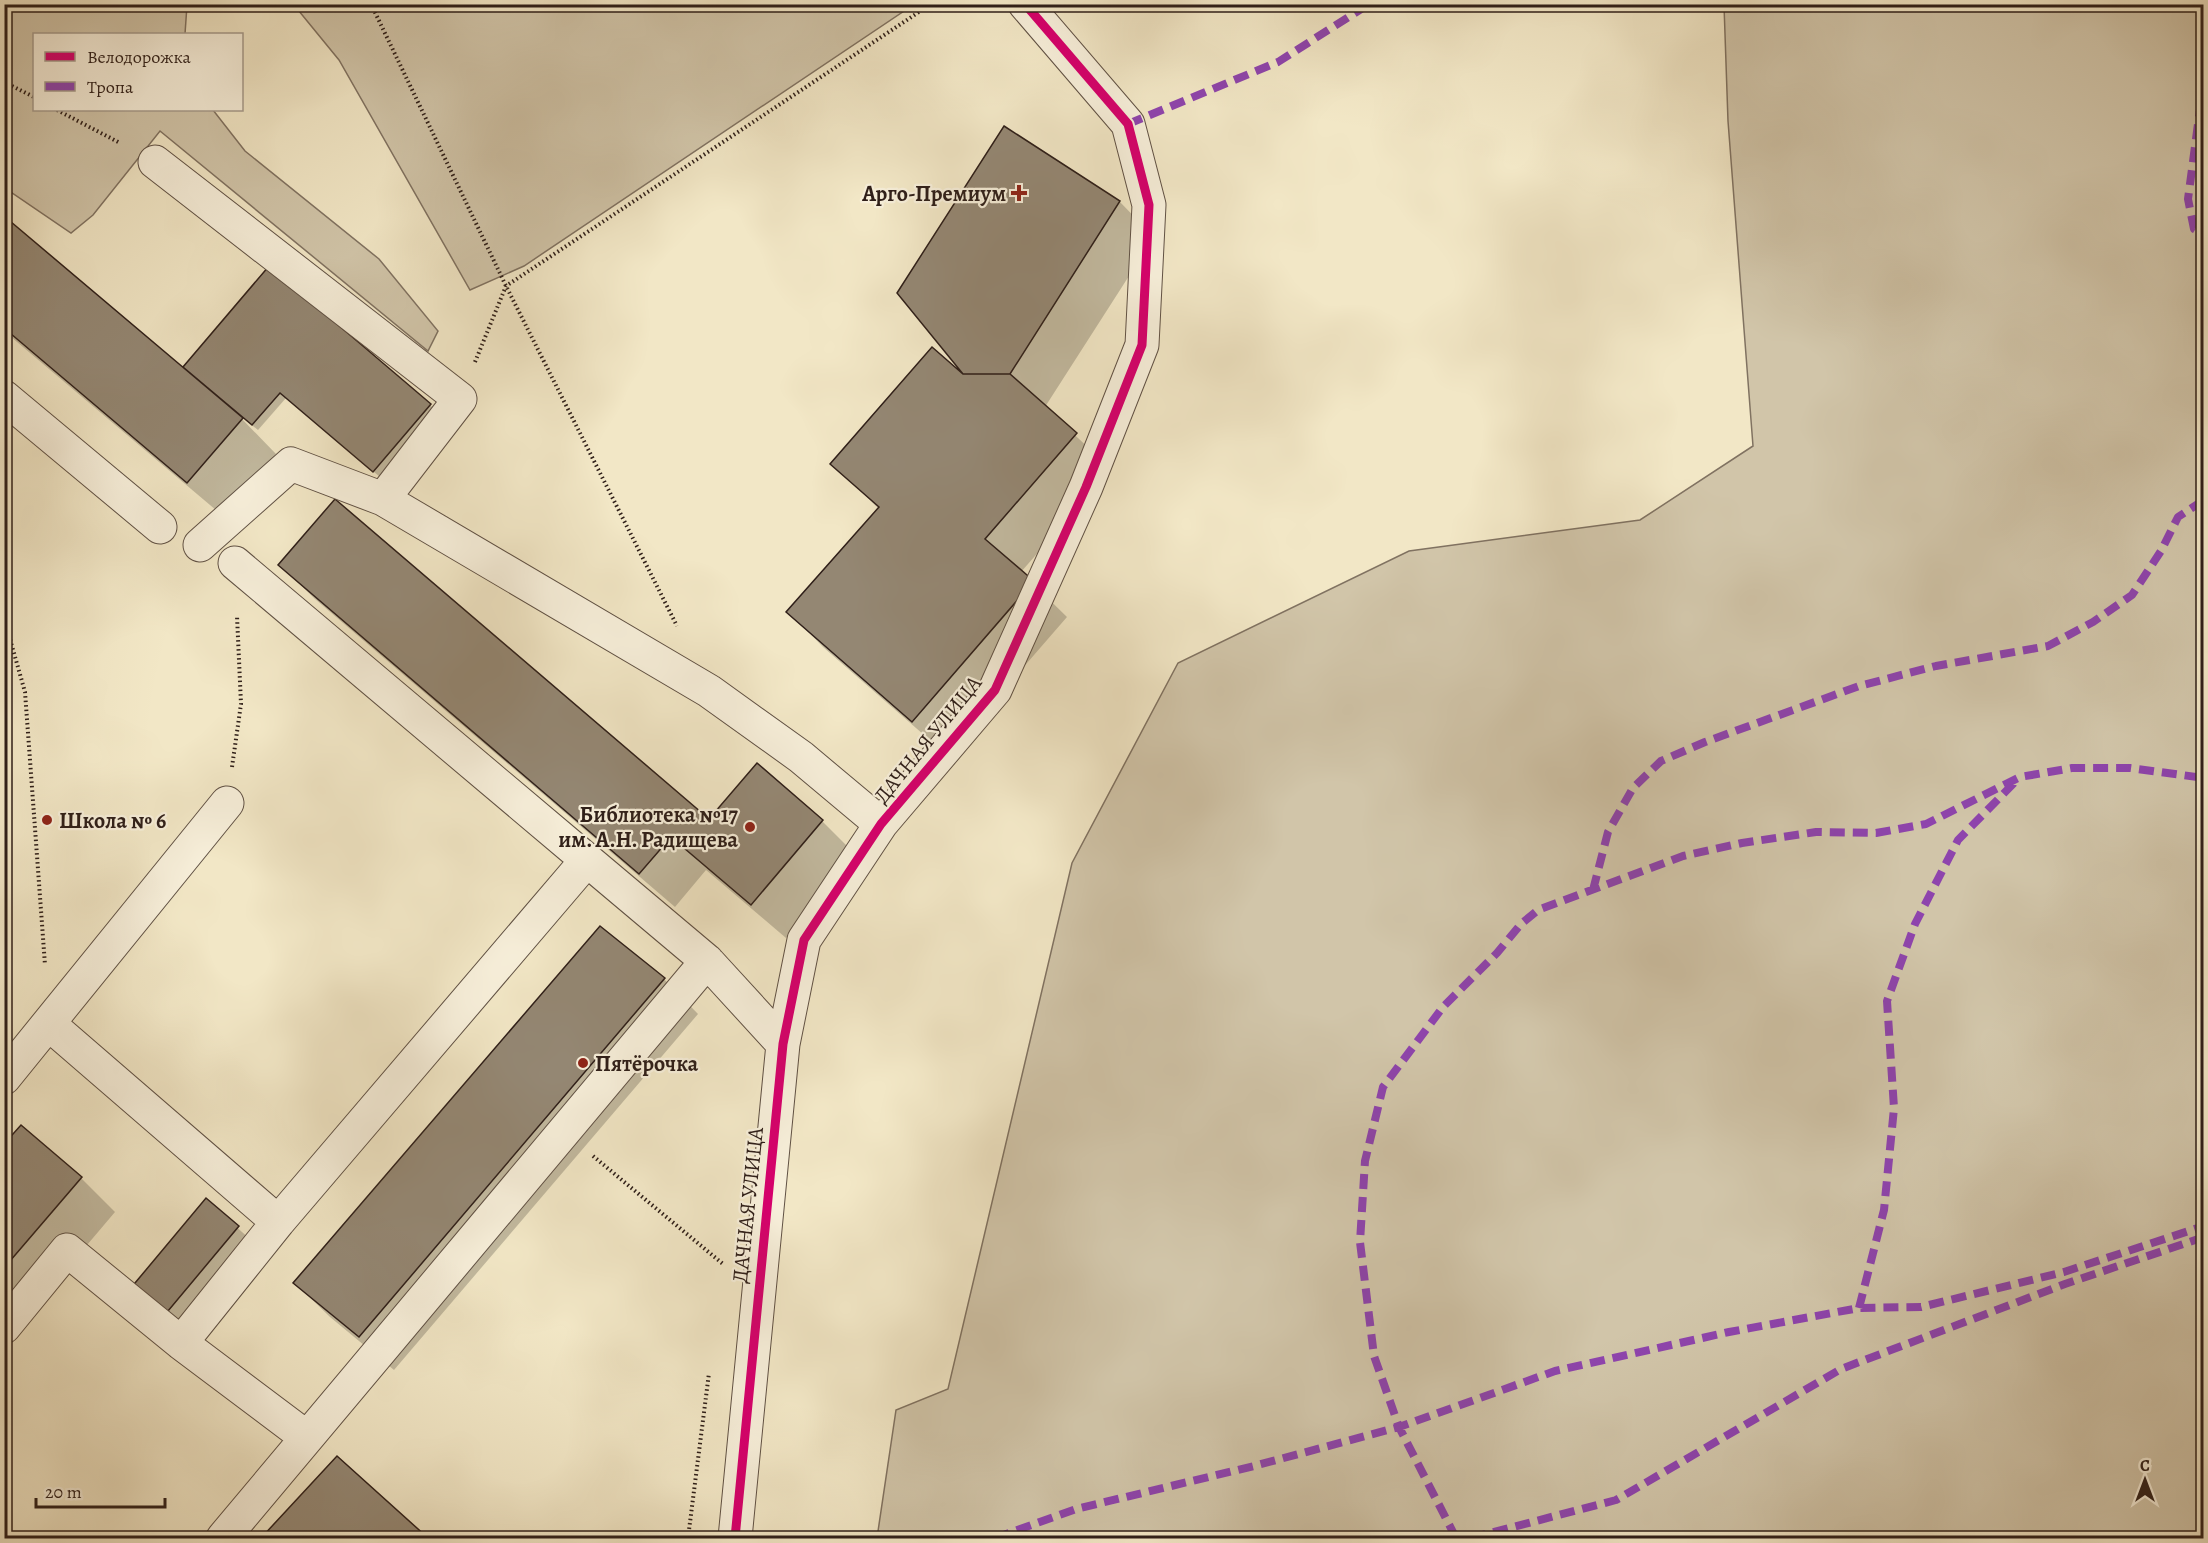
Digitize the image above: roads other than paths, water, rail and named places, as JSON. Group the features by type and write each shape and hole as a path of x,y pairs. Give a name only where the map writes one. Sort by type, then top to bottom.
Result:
{"street":[{"name":"ДАЧНАЯ УЛИЦА","path":"735,1539 783,1044 804,940 881,824 995,690 1086,487 1142,345 1149,205 1128,124 1025,4"},
{"path":"155,162 460,399 382,499"},
{"path":"4,397 160,527"},
{"path":"200,546 291,464 382,499 709,691 801,757 881,824"},
{"path":"235,563 707,961 783,1044"},
{"path":"4,1078 226,803"},
{"path":"181,1343 278,1222 587,860"},
{"path":"223,1539 306,1437 707,961"},
{"path":"49,1024 278,1222"},
{"path":"4,1327 67,1250 181,1343 306,1437"}],"place":[{"name":"Арго-Премиум","path":"1019,193"},
{"name":"Школа № 6","path":"47,820"},
{"name":"Библиотека №17 им. А.Н. Радищева","path":"750,827"},
{"name":"Пятёрочка","path":"583,1063"}]}
